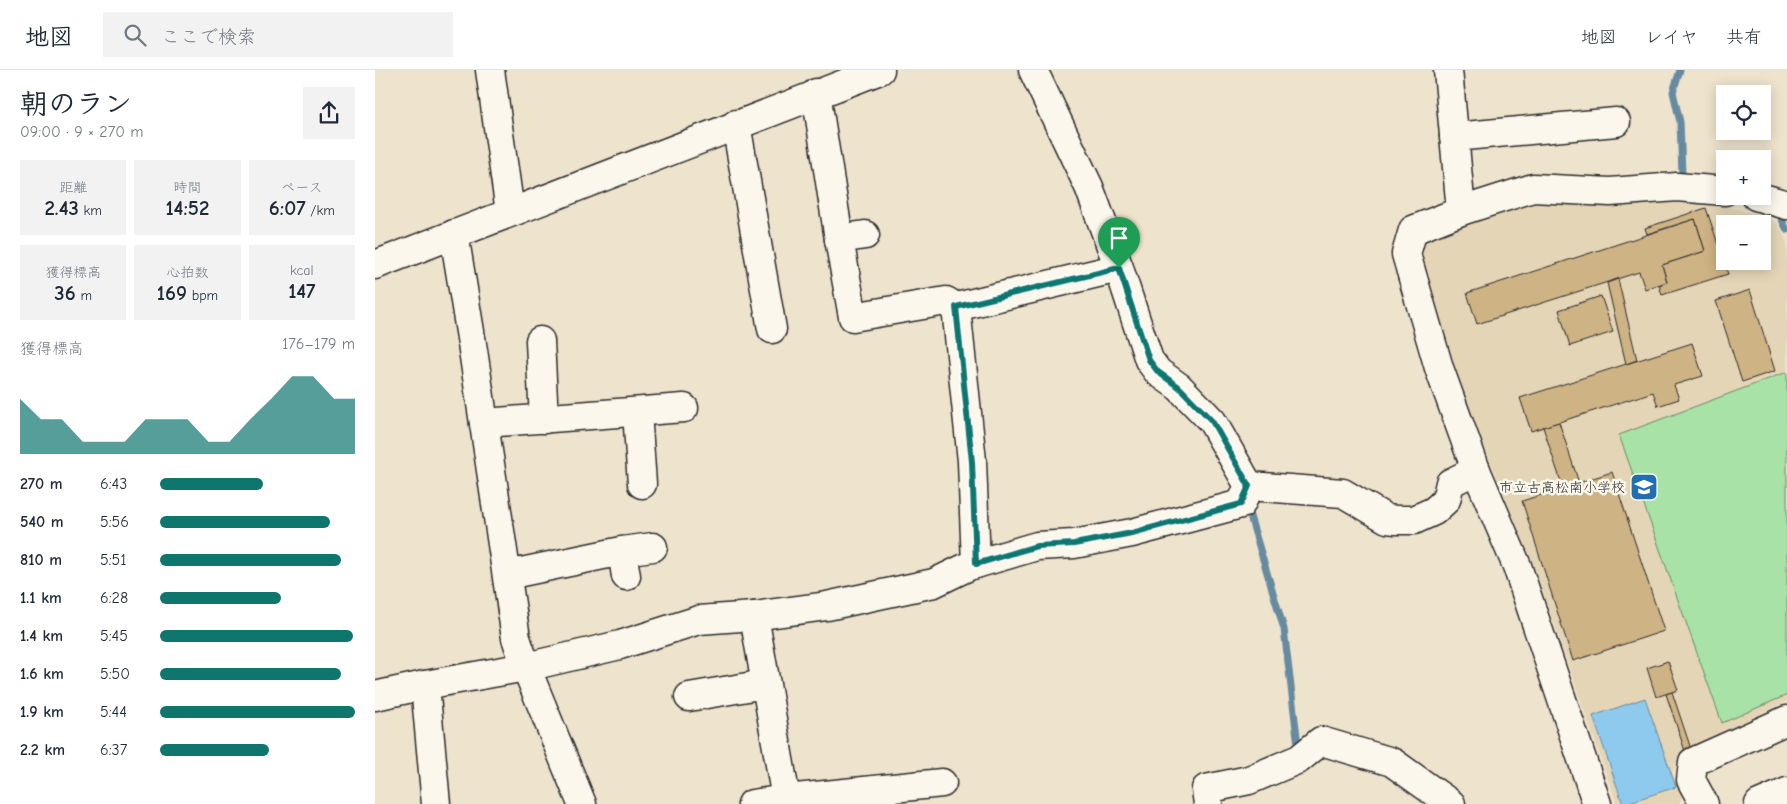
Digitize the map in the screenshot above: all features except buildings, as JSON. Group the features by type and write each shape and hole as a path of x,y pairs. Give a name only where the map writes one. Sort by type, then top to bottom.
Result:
{"street":[{"path":"490,70 510,212"},
{"path":"375,265 736,124 818,85 880,70"},
{"path":"1033,70 1089,187 1119,268 1149,360 1158,372 1179,387 1212,421 1249,486"},
{"path":"1448,70 1461,211"},
{"path":"818,85 852,237 853,317 946,301 956,307 1119,268"},
{"path":"1454,138 1616,122"},
{"path":"736,124 772,329"},
{"path":"1597,804 1517,566 1476,470 1439,368 1406,254 1413,230 1461,211 1533,188 1610,192 1677,187 1716,190"},
{"path":"1771,200 1787,205"},
{"path":"454,234 516,638 526,668 582,804"},
{"path":"956,307 972,462 976,564"},
{"path":"540,341 544,419"},
{"path":"484,424 684,408"},
{"path":"637,412 642,484"},
{"path":"1249,486 1343,493 1387,520 1414,520 1434,511 1447,500 1450,483 1476,470"},
{"path":"379,689 425,685 526,668 620,645 699,620 754,616 827,606 934,582 976,564 1037,546 1074,544 1132,533 1241,504 1249,486"},
{"path":"507,575 624,564 653,547"},
{"path":"754,616 786,799"},
{"path":"689,697 765,684"},
{"path":"425,685 437,804"},
{"path":"1703,804 1691,780 1693,762 1787,720"},
{"path":"1208,804 1206,789 1249,780 1299,759 1321,740 1393,762 1451,804"},
{"path":"752,804 942,783"},
{"path":"1759,804 1787,792"}],"shaded area":[{"name":"市立古高松南小学校","path":"1532,196 1694,199 1760,215 1716,215 1716,270 1771,270 1771,219 1777,223 1787,242 1787,701 1699,743 1676,764 1672,773 1682,796 1679,804 1617,804 1532,561 1470,413 1419,253 1425,237"}],"green space":[{"path":"1787,372 1787,695 1722,723 1619,435"}],"water":[{"path":"1645,698 1676,787 1623,804 1593,716"}],"waterway":[{"path":"1680,70 1673,92 1680,122 1682,174"},
{"path":"1775,212 1780,216 1787,230"},
{"path":"1249,513 1284,629 1298,745 1304,747"}],"place":[{"name":"市立古高松南小学校","path":"1644,487"}],"route":[{"path":"1119,268 1149,360 1158,372 1179,387 1212,421 1224,439 1249,486 1241,504 1132,533 1074,544 1037,546 976,564 972,462 956,307 1119,268"}]}
